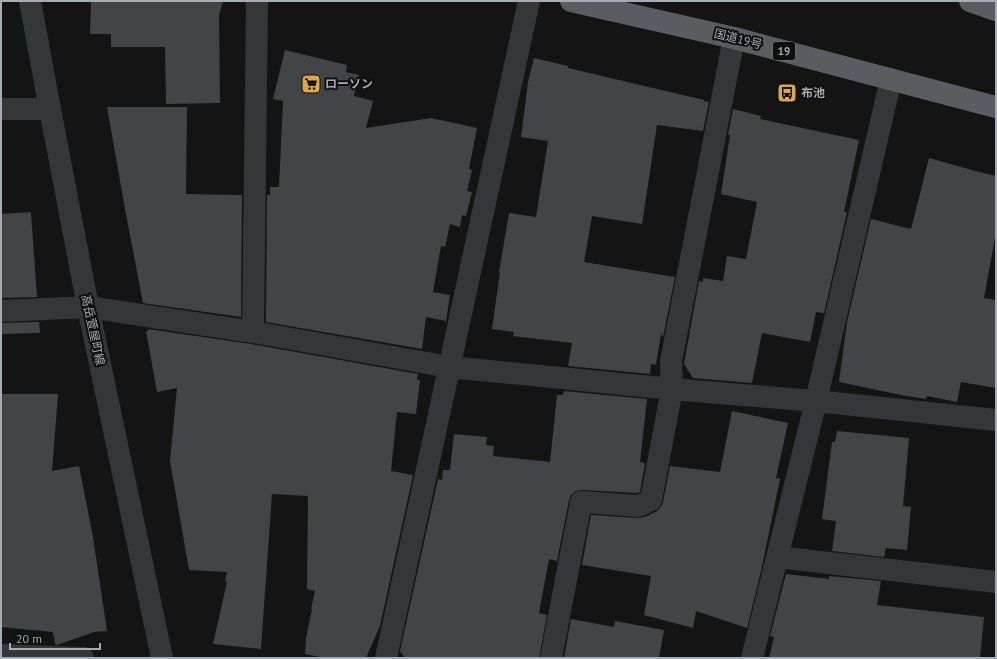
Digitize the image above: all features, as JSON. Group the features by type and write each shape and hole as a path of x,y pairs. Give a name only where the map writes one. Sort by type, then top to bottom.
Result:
{"highway":[{"name":"国道19号","path":"571,1 734,38 996,107"},
{"path":"970,1 996,10"}],"street":[{"name":"高岳萱屋町線","path":"30,1 88,307 162,658"},
{"path":"253,332 257,1"},
{"path":"386,658 529,1"},
{"path":"551,658 581,502 639,506 651,500 672,389 671,362 734,38"},
{"path":"752,658 776,557 816,402 891,79"},
{"path":"1,109 50,109"},
{"path":"1,311 88,307 253,332 449,367 996,420"},
{"path":"776,557 996,582"},
{"path":"1,655 83,658"}],"building":[{"path":"91,1 223,1 219,15 220,103 166,104 165,47 111,47 111,34 90,34"},
{"path":"285,50 347,65 346,72 359,75 354,96 373,101 366,128 431,118 477,128 469,169 472,170 467,191 472,192 466,216 462,215 460,227 450,224 445,247 441,246 433,292 450,295 446,321 426,317 422,349 266,322 267,195 270,195 270,187 279,187 283,101 273,99"},
{"path":"534,58 568,66 568,68 709,102 703,131 657,125 642,224 592,216 584,262 675,277 663,337 661,334 656,365 651,364 650,374 568,366 572,343 513,336 514,332 492,329 499,272 509,213 536,217 548,141 521,137 528,82"},
{"path":"107,107 187,107 186,194 242,195 241,317 143,303"},
{"path":"733,109 761,116 760,119 859,140 844,212 847,212 824,313 816,312 810,342 762,333 752,383 693,378 684,364 699,281 703,282 703,278 723,281 727,256 746,259 757,202 721,194 730,135 728,135"},
{"path":"929,158 996,176 996,232 984,298 996,300 996,388 961,382 957,402 927,396 926,399 901,395 839,382 847,322 871,219 911,229"},
{"path":"31,212 37,297 1,298 1,214"},
{"path":"39,322 40,333 1,334 1,323"},
{"path":"148,329 251,344 418,374 417,380 420,380 416,414 397,412 391,471 413,475 380,626 366,658 326,658 305,654 306,638 315,591 307,589 308,496 272,494 261,649 213,644 227,582 225,581 227,572 189,570 170,461 177,388 157,392 146,331 148,331"},
{"path":"564,391 647,399 640,462 645,463 640,492 582,490 576,491 571,495 557,561 549,559 539,613 547,615 539,658 405,658 400,651 438,479 442,480 443,470 450,470 454,434 487,437 486,445 494,446 493,456 550,462 557,395 563,395"},
{"path":"1,394 58,394 52,471 79,466 93,537 107,631 94,632 57,645 55,644 53,632 1,627"},
{"path":"732,411 788,423 776,478 780,479 761,571 747,628 696,611 693,628 644,615 651,576 582,565 591,515 638,518 645,517 657,511 663,502 670,466 720,472"},
{"path":"837,431 909,438 903,506 911,507 907,550 886,548 884,557 832,551 836,521 822,519 832,442 835,442"},
{"path":"786,574 829,579 829,576 881,581 877,605 984,617 980,658 769,658 774,637 770,636"},
{"path":"571,619 614,627 615,621 664,630 659,658 564,658"}],"place":[{"name":"ローソン","path":"311,84"},
{"name":"布池","path":"787,93"}]}
